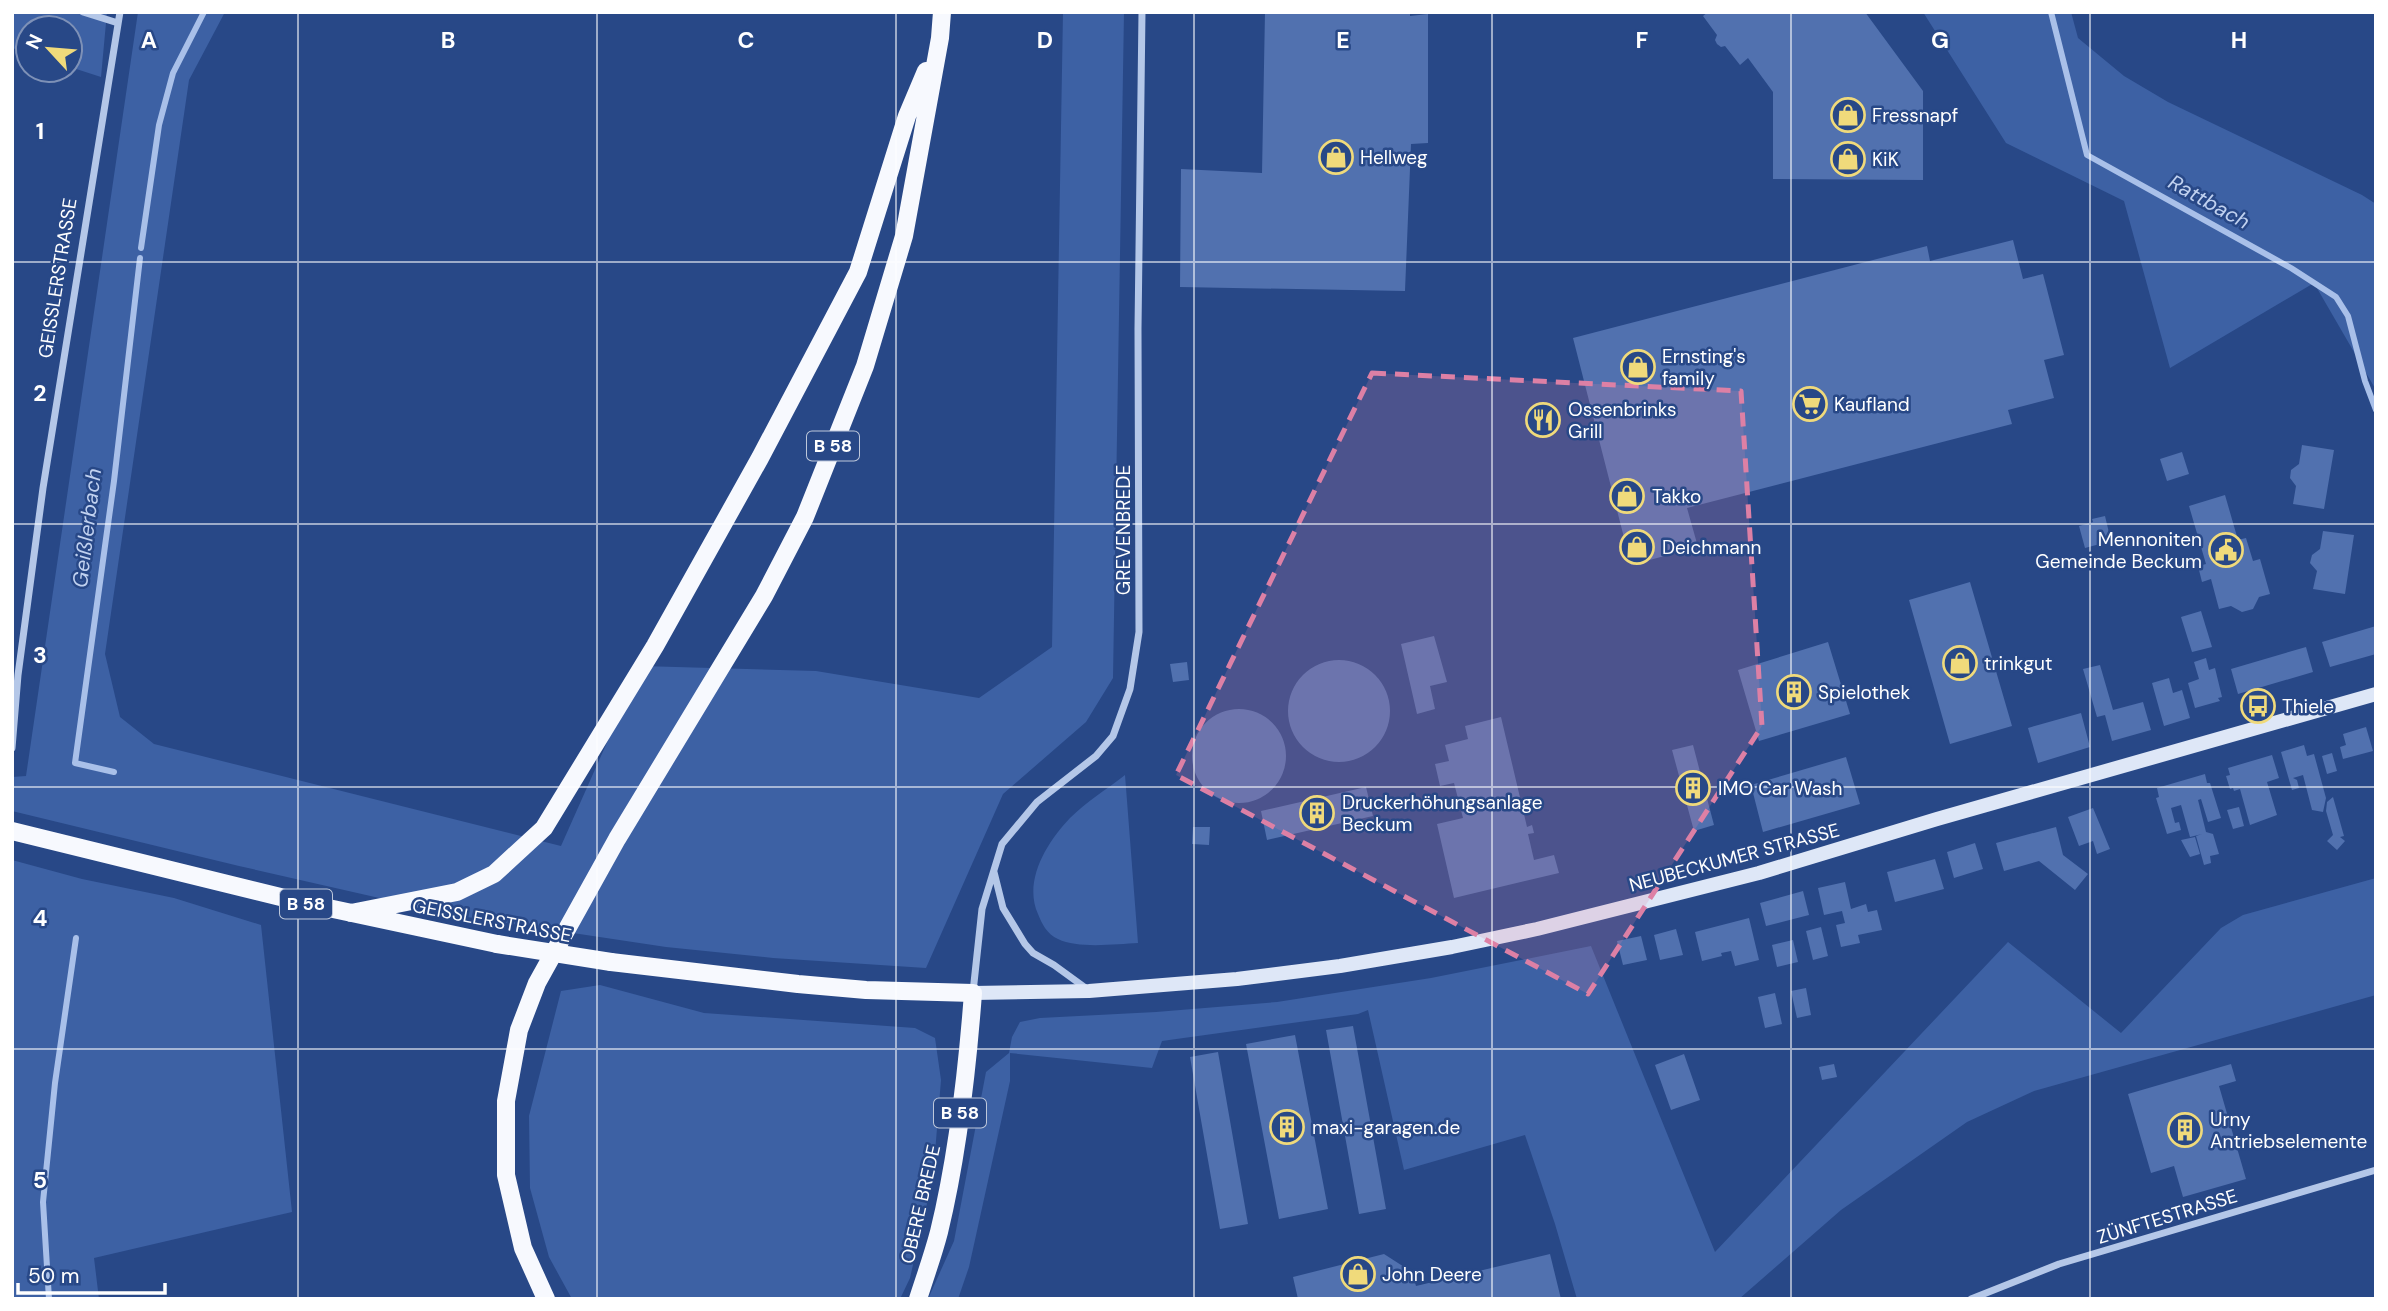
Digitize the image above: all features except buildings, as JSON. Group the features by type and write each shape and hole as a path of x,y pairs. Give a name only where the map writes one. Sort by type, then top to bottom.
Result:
{"main road":[{"name":"B 58","path":"546,1299 523,1248 506,1175 506,1101 519,1030 544,971 617,839 764,596 805,517 865,366 904,236 940,38 942,12"},
{"path":"351,914 457,892 494,874 544,828 655,646 760,458 858,272 907,117 940,38"},
{"name":"NEUBECKUMER STRASSE","path":"973,993 1089,990 1237,979 1398,957 1537,929 1759,873 1937,819 2376,694"},
{"name":"GEISSLERSTRASSE","path":"12,831 351,914 497,944 611,962 798,984 973,993"},
{"name":"OBERE BREDE","path":"918,1299 939,1233 954,1156 967,1068 973,993"}],"street":[{"path":"83,12 118,23"},
{"name":"GEISSLERSTRASSE","path":"12,748 18,675 43,488 120,12"},
{"name":"GREVENBREDE","path":"973,993 982,909 1002,844 1037,802 1096,756 1113,736 1130,689 1139,632 1138,329 1142,12"},
{"path":"993,871 1003,908 1025,944 1033,953 1089,990"},
{"name":"ZÜNFTESTRASSE","path":"1971,1299 2059,1264 2376,1170"}],"highlighted area":[{"path":"1372,373 1741,391 1762,726 1588,994 1176,775"}],"shaded area":[{"path":"12,12 107,12 101,77 84,72 84,14 14,14 12,48"},
{"path":"138,12 225,12 189,80 105,654 120,717 154,744 561,846 641,666 816,671 979,698 1052,647 1063,12 1124,12 1113,678 1086,722 1003,794 926,968 773,958 666,947 454,915 12,811 12,777 26,776"},
{"path":"1923,12 2071,12 2078,38 2124,76 2168,102 2376,204 2376,390 2314,283 2170,368 2124,201 2006,143"},
{"path":"1125,775 1138,943 1086,945 1058,939 1043,925 1038,914 1033,888 1035,875 1053,838 1070,818"},
{"path":"12,860 82,879 174,898 261,925 292,1212 94,1258 99,1299 12,1299"},
{"path":"2376,878 2376,995 2034,1091 1967,1122 1841,1210 1739,1299 1577,1299 1525,1135 1404,1170 1368,1010 1358,1014 1162,1041 1152,1068 1010,1053 1010,1081 969,1267 958,1299 928,1299 954,1241 986,1072 1009,1053 1012,1037 1020,1022 1040,1018 1277,1002 1431,978 1591,946 1715,1252 2008,942 2121,1033 2221,928 2243,915"},
{"path":"600,985 704,1013 915,1028 935,1038 941,1080 933,1177 910,1278 900,1299 572,1299 549,1257 530,1188 529,1116 561,991"}],"waterway":[{"name":"Geißlerbach","path":"141,248 159,125 173,73 204,12"},
{"name":"Rattbach","path":"2051,12 2087,155 2291,268 2336,297 2348,316 2365,381 2376,410"},
{"name":"Geißlerbach","path":"114,772 75,763 114,481 140,258"},
{"name":"Geißlerbach","path":"49,1299 43,1202 55,1083 76,938"}],"place":[{"name":"Fressnapf","path":"1848,115"},
{"name":"Hellweg","path":"1336,157"},
{"name":"KiK","path":"1848,159"},
{"name":"Ernsting's family","path":"1638,367"},
{"name":"Kaufland","path":"1810,404"},
{"name":"Ossenbrinks Grill","path":"1543,420"},
{"name":"Takko","path":"1627,496"},
{"name":"Deichmann","path":"1637,547"},
{"name":"Mennoniten Gemeinde Beckum","path":"2226,550"},
{"name":"trinkgut","path":"1960,663"},
{"name":"Spielothek","path":"1794,692"},
{"name":"Thiele","path":"2258,706"},
{"name":"IMO Car Wash","path":"1693,788"},
{"name":"Druckerhöhungsanlage Beckum","path":"1317,813"},
{"name":"maxi-garagen.de","path":"1287,1127"},
{"name":"Urny Antriebselemente","path":"2185,1130"},
{"name":"John Deere","path":"1358,1274"}]}
